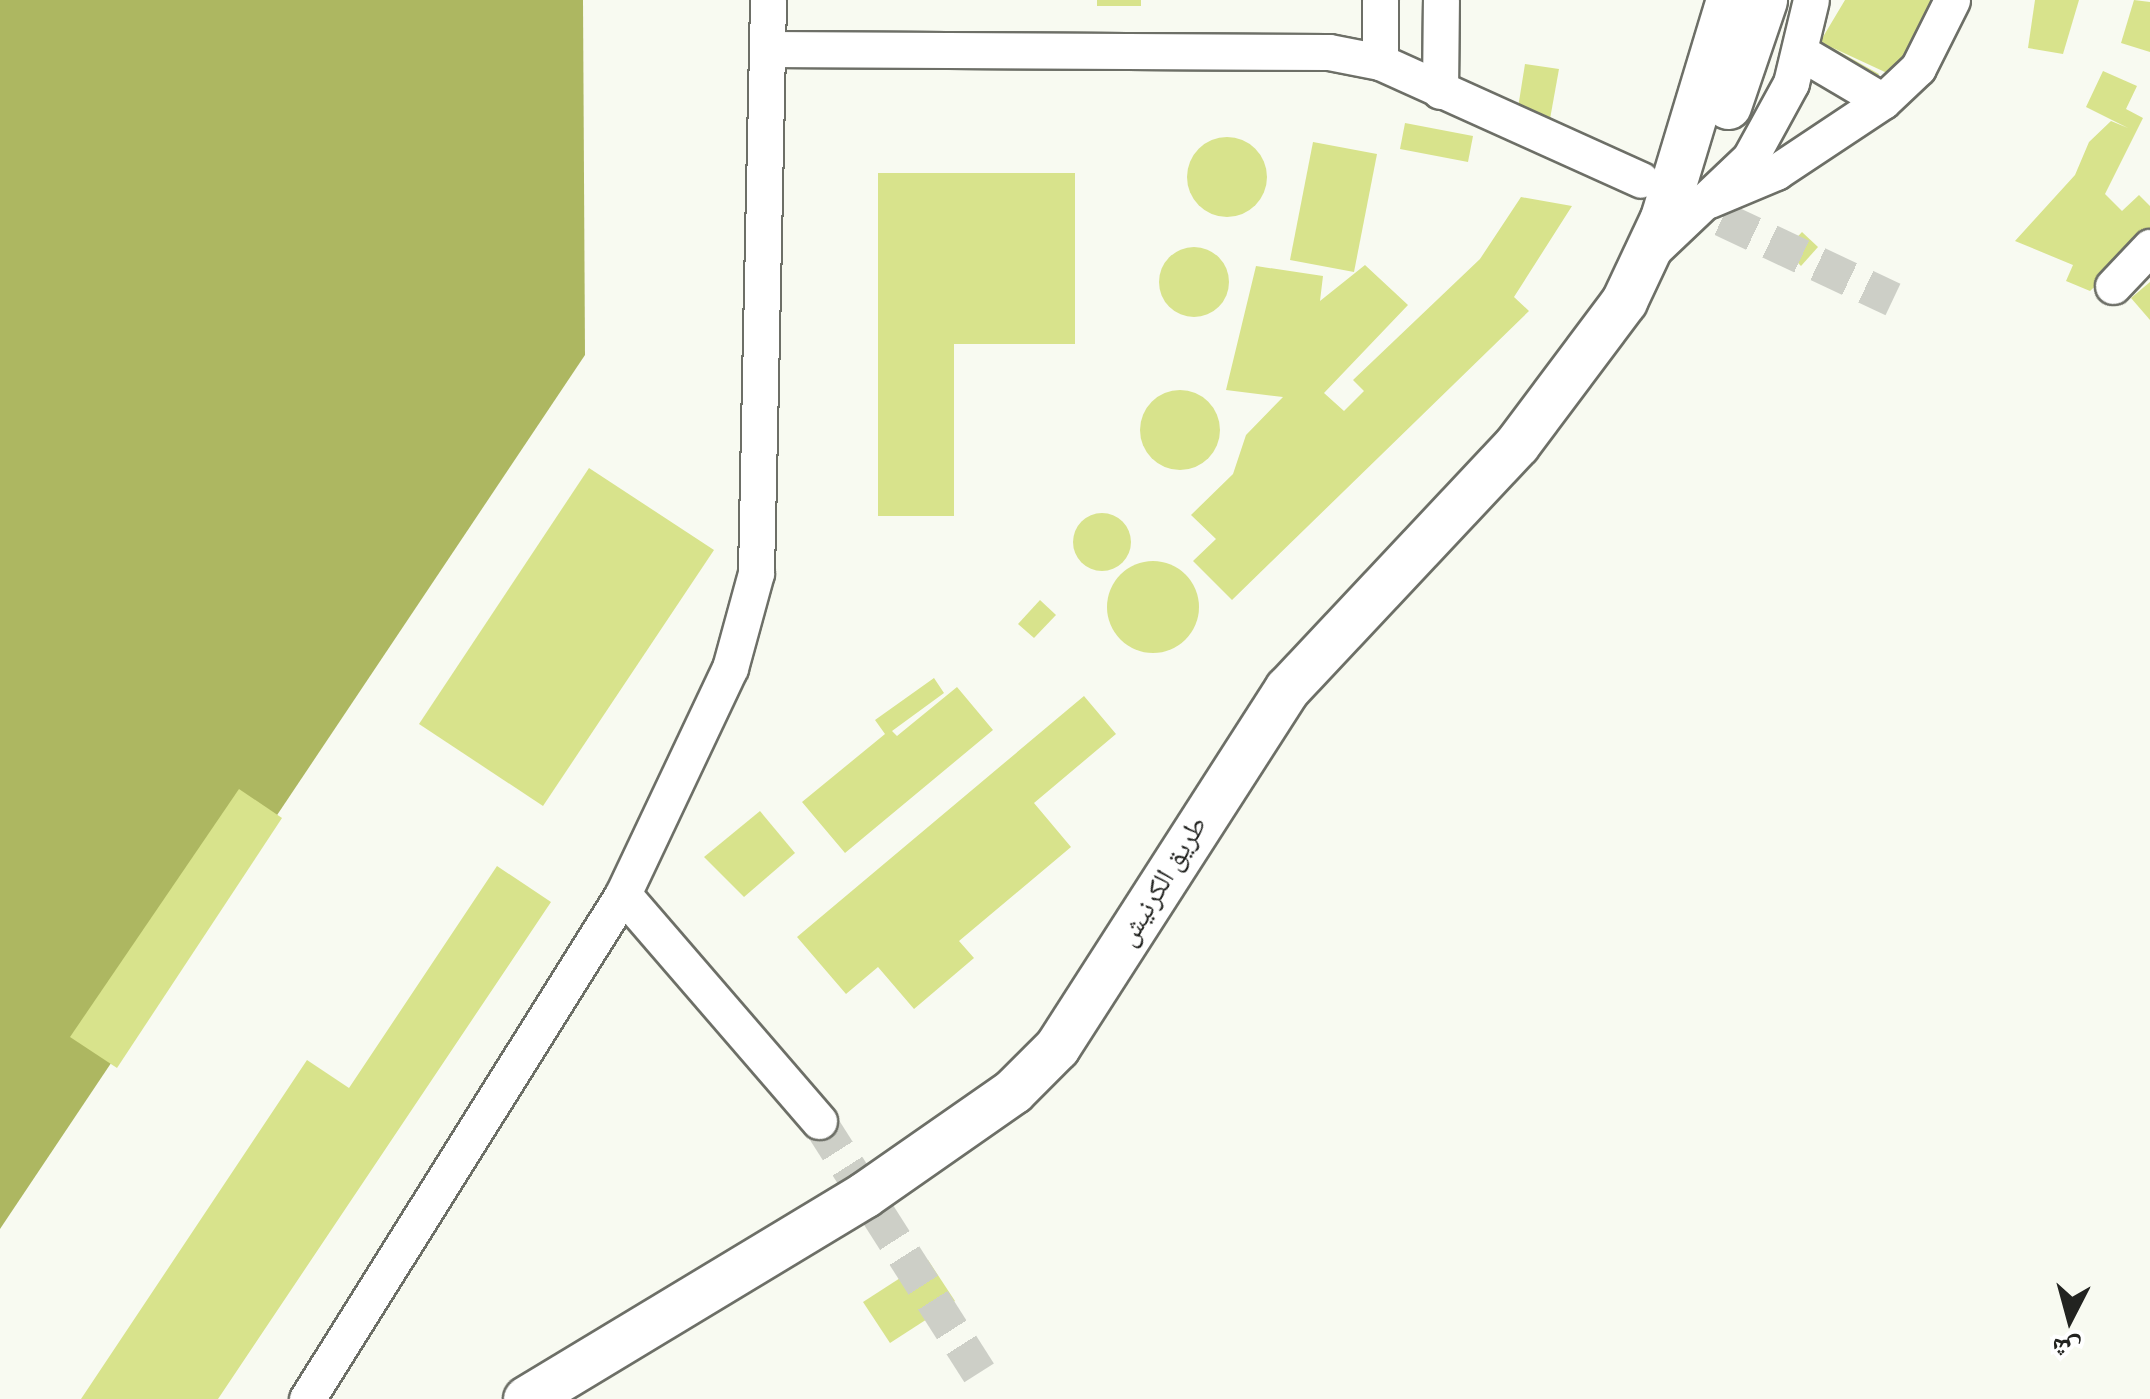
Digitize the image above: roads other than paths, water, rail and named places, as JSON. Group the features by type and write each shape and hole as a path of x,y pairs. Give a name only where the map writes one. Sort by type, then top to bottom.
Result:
{"main road":[{"path":"1651,218 1729,0"},
{"path":"1651,218 1710,160 1764,0"},
{"name":"طريق الكرنيش","path":"526,1399 864,1196 1013,1091 1057,1047 1287,688 1517,444 1651,218"}],"street":[{"path":"307,1399 623,894 730,668 756,573 768,0"},
{"path":"1380,0 1380,62"},
{"path":"1440,91 1441,0"},
{"path":"1709,200 1750,158 1800,52 1811,0"},
{"path":"768,49 1329,52 1380,62 1440,91 1651,218 1709,200 1776,172 1883,101 1918,68 1952,0"},
{"path":"1800,52 1883,101"},
{"path":"2113,286 2150,247"},
{"path":"623,894 818,1121"}],"tunnel":[{"path":"1674,196 1893,299"},
{"path":"819,1121 979,1372"}]}
